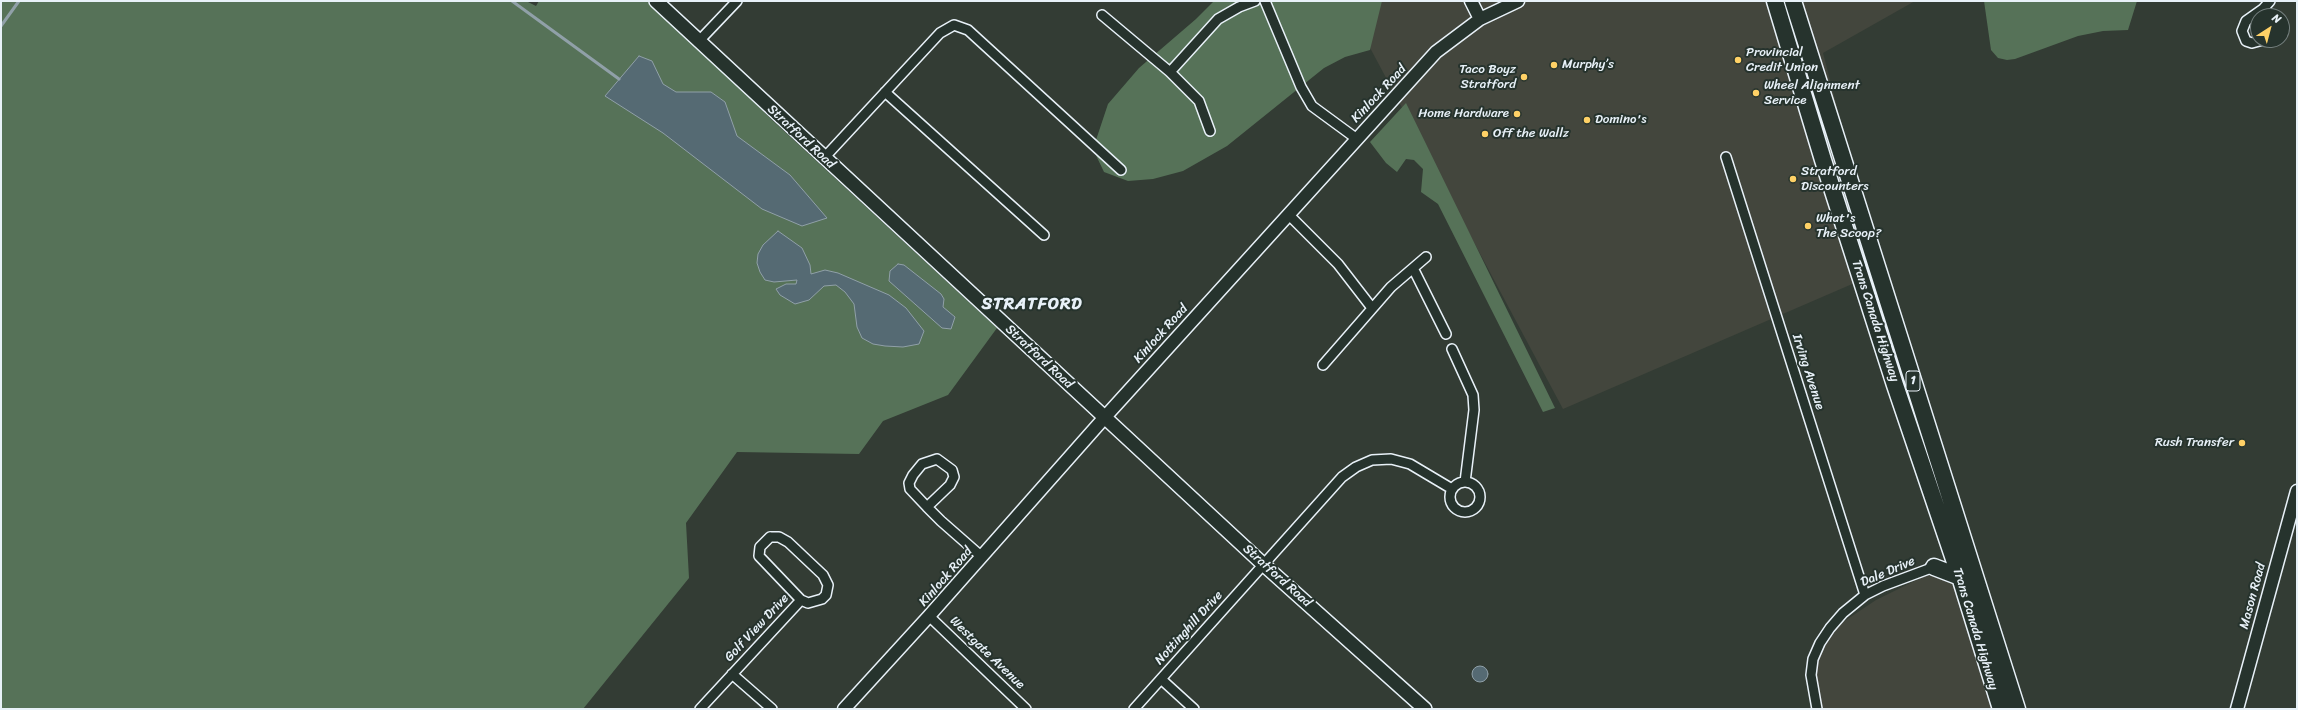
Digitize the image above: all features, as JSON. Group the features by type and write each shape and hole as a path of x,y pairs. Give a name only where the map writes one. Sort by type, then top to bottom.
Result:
{"highway":[{"name":"Trans Canada Highway","path":"1775,1 1895,385 1960,577 2001,709"},
{"name":"Trans Canada Highway","path":"1793,1 2017,709"},
{"path":"1950,547 1942,560 1934,567 1960,577"}],"main road":[{"name":"Stratford Road","path":"656,1 698,42 1264,565 1425,709"}],"street":[{"path":"698,42 737,1"},
{"path":"1170,72 1218,19 1255,1"},
{"path":"1265,1 1301,87 1312,106 1357,139"},
{"path":"1471,1 1480,19"},
{"name":"Kinlock Road","path":"844,709 982,557 1105,417 1436,52 1480,19 1518,1"},
{"path":"1102,15 1170,72 1198,101 1210,131"},
{"path":"2250,19 2246,21 2242,30 2246,41 2250,42"},
{"path":"824,158 943,30 954,25 968,30 1120,170"},
{"path":"885,92 1044,235"},
{"name":"Irving Avenue","path":"1726,157 1865,595"},
{"path":"1288,214 1338,264 1372,308"},
{"path":"1323,365 1391,287 1426,257"},
{"path":"1413,268 1446,334"},
{"path":"1452,349 1473,395 1474,410 1465,482"},
{"path":"927,507 950,485 954,477 952,470 937,459 922,464 909,483 910,489 927,507 982,557"},
{"name":"Nottinghill Drive","path":"1134,709 1342,477 1356,467 1372,460 1392,459 1410,464 1452,489"},
{"path":"1465,482 1474,485 1480,493 1479,503 1472,510 1463,511 1455,507 1450,499 1452,489 1460,483 1465,482"},
{"name":"Mason Road","path":"2237,709 2297,491"},
{"name":"Golf View Drive","path":"770,537 779,537 788,542 823,575 828,584 826,594 822,599 808,602 801,600 759,556 760,546 770,537"},
{"name":"Dale Drive","path":"1817,709 1811,675 1813,659 1817,648 1843,613 1865,595 1883,586 1934,567"},
{"name":"Golf View Drive","path":"700,709 801,600"},
{"name":"Westgate Avenue","path":"929,616 1026,709"},
{"name":"Golf View Drive","path":"732,674 772,709"},
{"path":"1161,679 1194,709"}],"shaded area":[{"path":"1345,1 1915,1 1823,53 1880,272 1563,409"},
{"path":"1951,563 1997,709 1813,709 1807,679 1828,632 1876,600"}],"green space":[{"path":"1,1 526,1 536,6 539,1 654,1 771,119 997,328 948,395 883,421 859,454 737,452 686,523 689,578 583,709 1,709"},
{"path":"1214,1 1382,1 1370,50 1345,57 1324,68 1227,146 1183,171 1153,179 1128,181 1104,172 1093,149 1108,104 1139,68 1196,19"},
{"path":"1984,1 2137,1 2128,30 2103,31 2078,36 2015,59 2007,60 1998,58 1991,50"},
{"path":"1406,103 1555,408 1543,412 1438,204 1421,192 1423,169 1414,160 1406,159 1397,172 1386,163 1370,142"}],"water":[{"path":"639,56 652,61 663,84 676,92 711,92 725,102 737,136 790,175 827,218 802,226 762,209 663,133 605,96"},
{"path":"778,231 802,248 810,265 811,274 825,270 838,273 889,295 906,308 924,331 919,344 903,347 885,346 873,344 862,338 857,327 854,304 845,292 836,285 824,286 809,300 795,304 780,295 776,289 786,284 796,284 797,280 774,282 765,280 757,263 758,254 763,245"},
{"path":"898,264 904,265 941,294 944,299 943,307 955,317 951,329 942,328 889,281 890,271"},
{"path":"1480,666 1487,671 1488,674 1483,681 1480,682 1473,677 1472,674 1477,667"}],"waterway":[{"path":"1,26 19,1"},
{"path":"512,1 619,79"}],"place":[{"name":"Provincial Credit Union","path":"1738,60"},
{"name":"Murphy’s","path":"1554,65"},
{"name":"Taco Boyz Stratford","path":"1524,77"},
{"name":"Wheel Alignment Service","path":"1756,93"},
{"name":"Home Hardware","path":"1517,114"},
{"name":"Domino's","path":"1587,120"},
{"name":"Off the Wallz","path":"1485,134"},
{"name":"Stratford Discounters","path":"1793,179"},
{"name":"What's The Scoop?","path":"1808,226"},
{"name":"Rush Transfer","path":"2242,443"}],"district":[{"name":"STRATFORD","path":"1032,305"}]}
